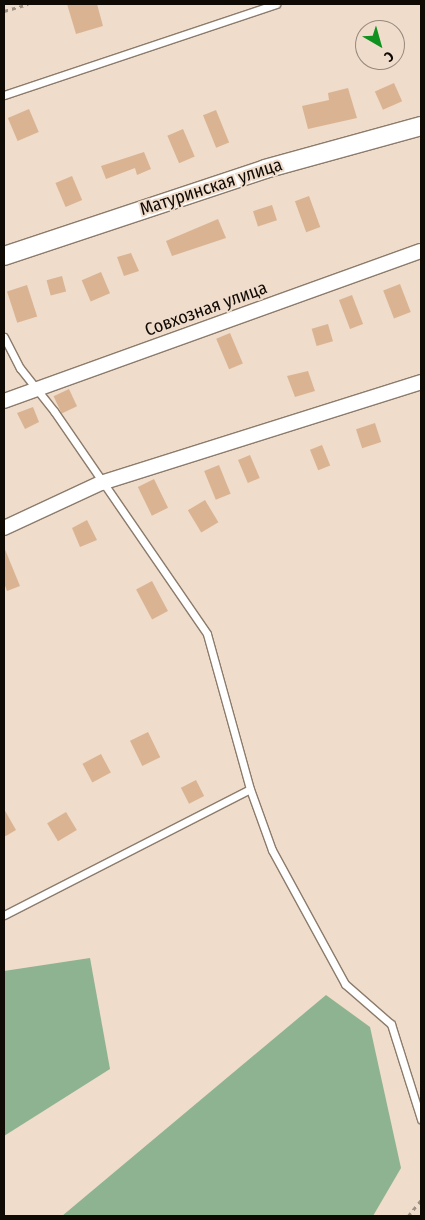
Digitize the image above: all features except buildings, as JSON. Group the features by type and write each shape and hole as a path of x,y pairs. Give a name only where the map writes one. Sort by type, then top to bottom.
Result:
{"street":[{"name":"Матуринская улица","path":"4,256 265,169 421,126"},
{"name":"Совхозная улица","path":"4,401 421,251"},
{"path":"4,528 101,483 421,382"}],"lane":[{"path":"4,95 276,4"},
{"path":"4,337 36,390 54,411 101,483 207,634 250,789 285,879 333,967 353,992 380,1011 400,1042 421,1119"},
{"path":"4,915 250,789"}],"path":[{"path":"4,11 28,4"},
{"path":"408,1216 421,1200"}],"green space":[{"path":"90,958 110,1069 4,1136 4,971"},
{"path":"326,995 370,1027 401,1168 373,1216 62,1216"}]}
